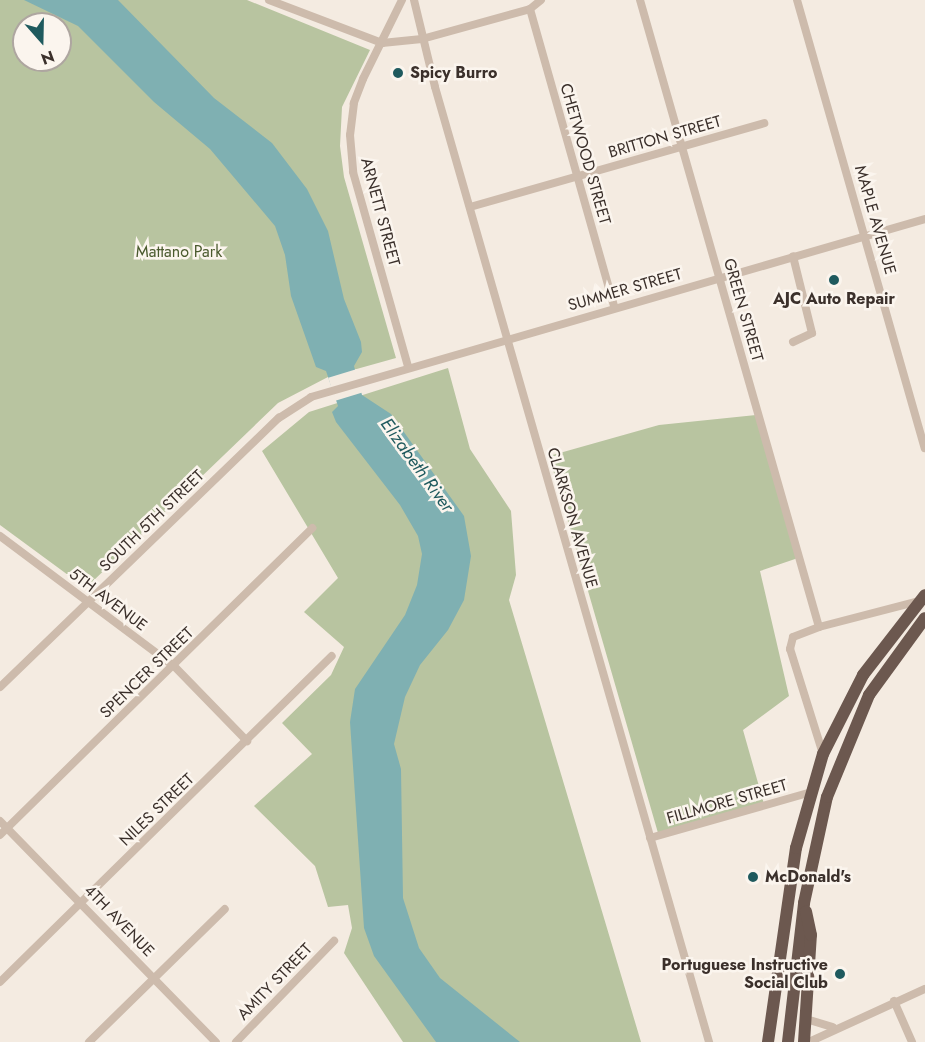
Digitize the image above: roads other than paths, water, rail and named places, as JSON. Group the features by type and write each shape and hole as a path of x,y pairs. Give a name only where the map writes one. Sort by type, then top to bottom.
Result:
{"highway":[{"path":"768,1042 781,934 796,848 823,754 863,675 922,598"},
{"path":"788,1042 804,903 824,808 847,740 869,695 925,618"},
{"path":"804,903 811,935 806,1042"}],"street":[{"path":"269,0 382,43 422,39 530,9 541,0"},
{"name":"ARNETT STREET","path":"402,0 354,104 350,152 408,366"},
{"name":"CLARKSON AVENUE","path":"414,0 422,39 709,1042"},
{"name":"GREEN STREET","path":"640,0 819,627"},
{"name":"MAPLE AVENUE","path":"797,0 925,448"},
{"name":"CHETWOOD STREET","path":"530,9 614,306"},
{"name":"BRITTON STREET","path":"470,207 764,123"},
{"name":"SUMMER STREET","path":"332,389 614,306 925,219"},
{"path":"793,342 812,333 794,256"},
{"name":"SOUTH 5TH STREET","path":"0,687 279,418 300,402 332,389"},
{"name":"SPENCER STREET","path":"0,835 312,528"},
{"name":"5TH AVENUE","path":"1,538 174,666 247,741"},
{"path":"823,754 790,649 798,634 922,598"},
{"name":"NILES STREET","path":"0,982 332,656"},
{"name":"FILLMORE STREET","path":"650,838 811,792"},
{"name":"4TH AVENUE","path":"0,821 9,827 216,1042"},
{"path":"88,1042 225,909"},
{"name":"AMITY STREET","path":"236,1042 334,941"},
{"path":"806,1042 834,1027 925,988"},
{"path":"894,1001 912,1042"},
{"path":"806,1019 834,1027"}],"water":[{"name":"Elizabeth River","path":"24,0 118,0 214,98 272,143 307,189 328,231 344,299 361,342 362,352 354,366 362,395 391,414 464,516 471,556 464,600 448,630 420,665 405,697 394,744 401,769 403,898 419,948 440,978 520,1042 436,1042 374,956 364,928 350,722 355,689 405,615 417,585 422,554 418,536 400,505 336,422 332,412 338,406 326,371 316,367 291,296 285,255 275,226 210,149 154,102 78,26 72,23 72,12 49,12"}],"place":[{"name":"Spicy Burro","path":"398,73"},
{"name":"AJC Auto Repair","path":"834,280"},
{"name":"McDonald's","path":"753,877"},
{"name":"Portuguese Instructive Social Club","path":"840,974"}],"park label":[{"name":"Mattano Park","path":"179,252"}]}
